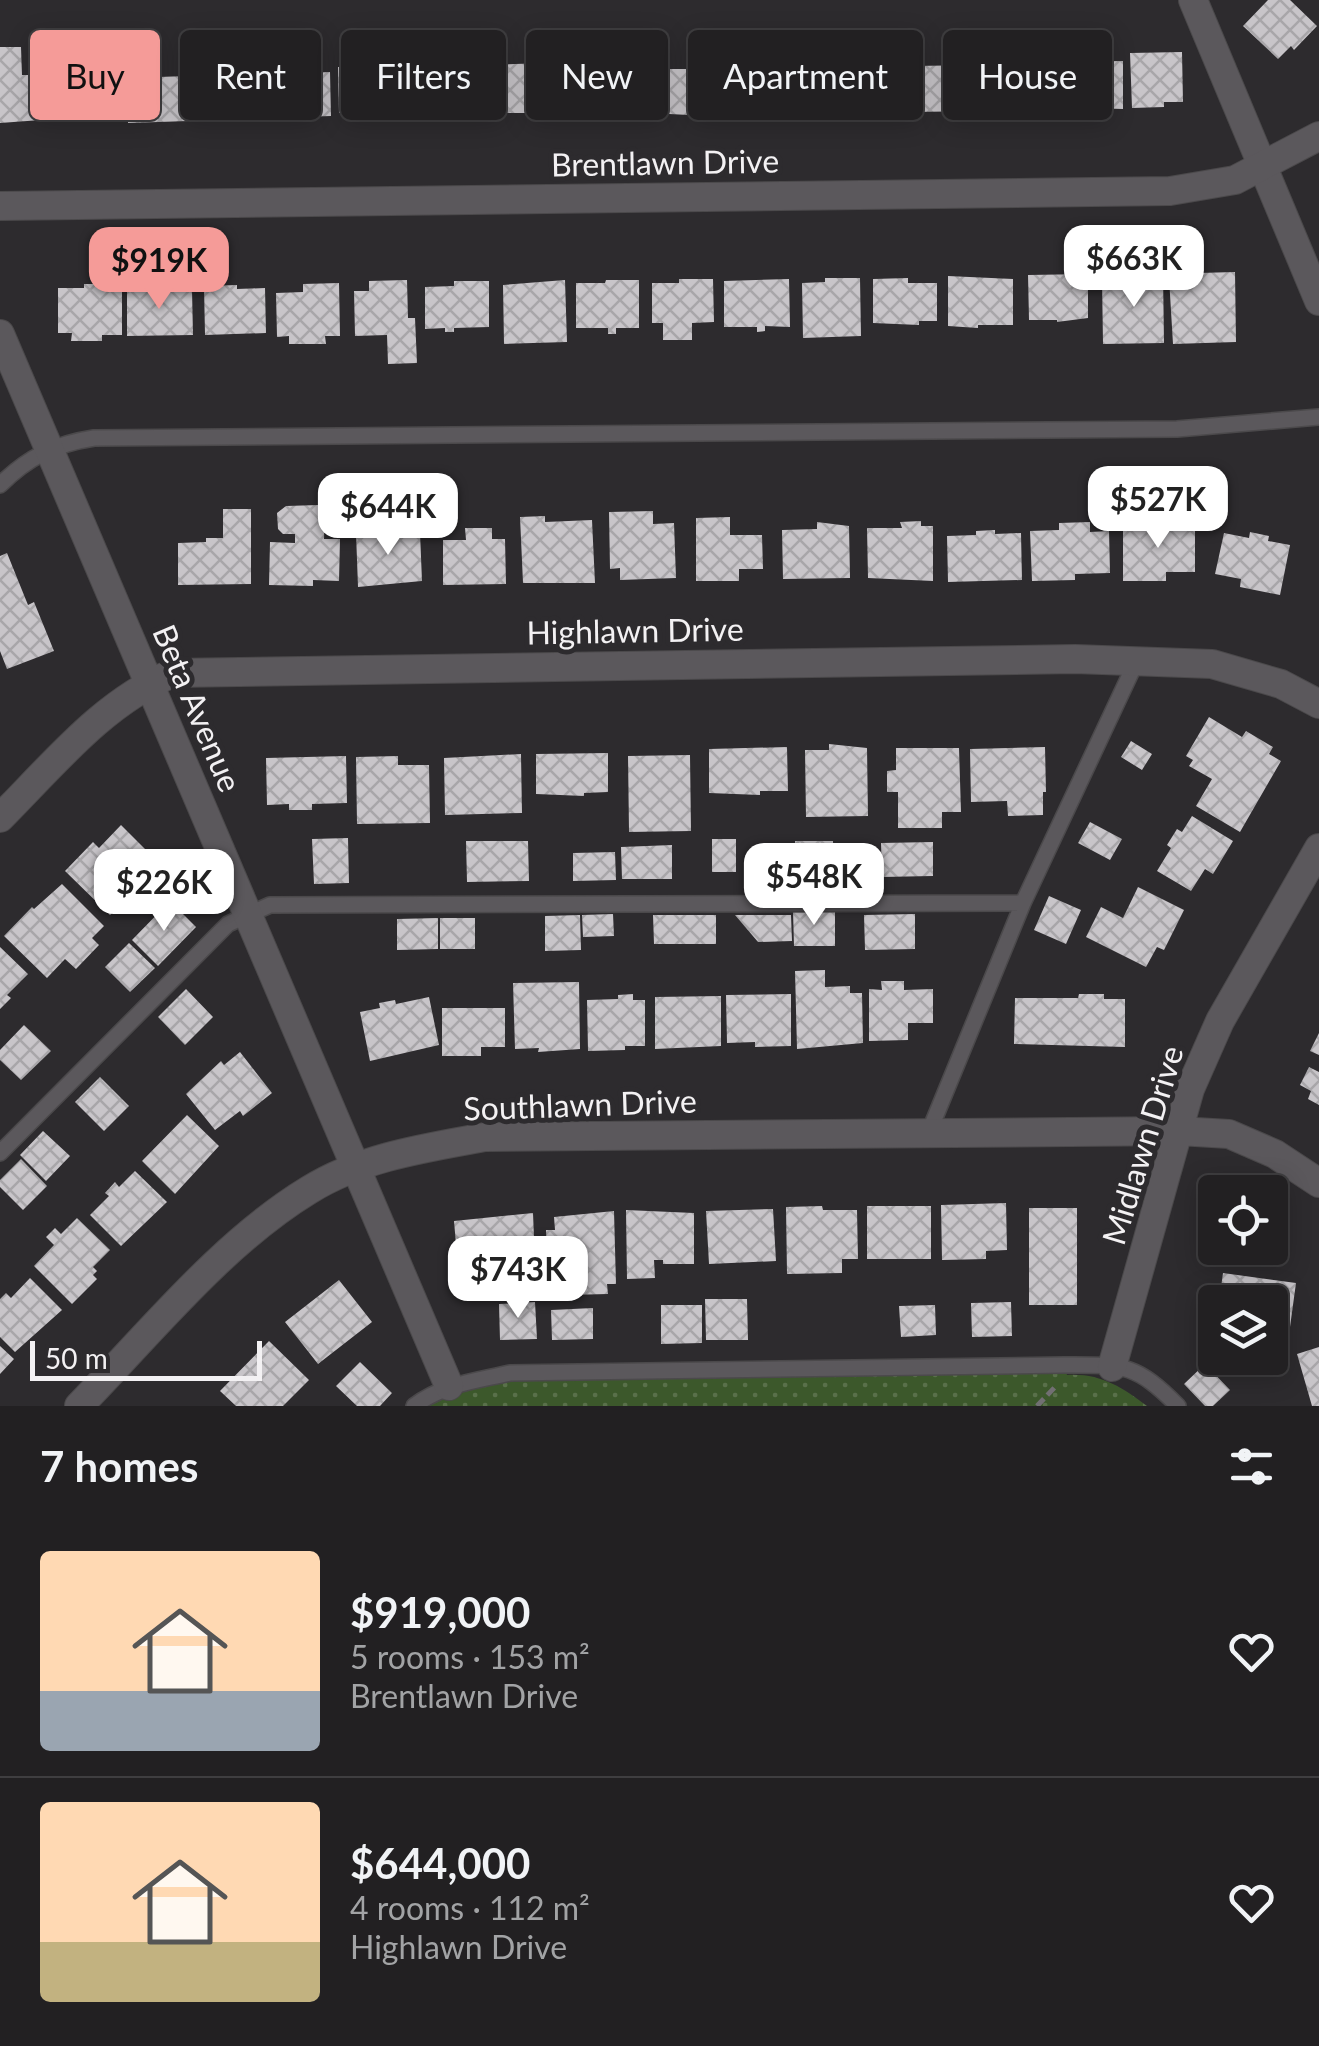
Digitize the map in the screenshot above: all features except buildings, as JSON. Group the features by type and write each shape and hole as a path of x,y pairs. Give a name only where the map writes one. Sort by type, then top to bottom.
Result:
{"street":[{"path":"1193,0 1319,301"},
{"name":"Brentlawn Drive","path":"0,206 1170,191 1235,180 1319,136"},
{"name":"Beta Avenue","path":"0,334 449,1386"},
{"name":"Highlawn Drive","path":"0,818 100,717 125,697 174,672 1075,659 1212,664 1281,684 1319,704"},
{"name":"Midlawn Drive","path":"1112,1367 1190,1089 1220,1021 1319,848"},
{"name":"Southlawn Drive","path":"78,1406 236,1244 308,1190 393,1154 485,1137 1179,1131 1229,1134 1275,1154 1319,1183"}],"lane":[{"path":"0,485 29,458 94,438 1176,430 1319,417"},
{"path":"929,1132 1024,903 1136,662"},
{"path":"0,1153 228,924 270,905 1024,903"},
{"path":"414,1406 449,1386 510,1374 623,1369 1112,1367 1136,1370 1178,1406"}],"green space":[{"path":"1064,1365 1067,1375 1090,1376 1110,1383 1147,1406 414,1406 510,1373"}]}
